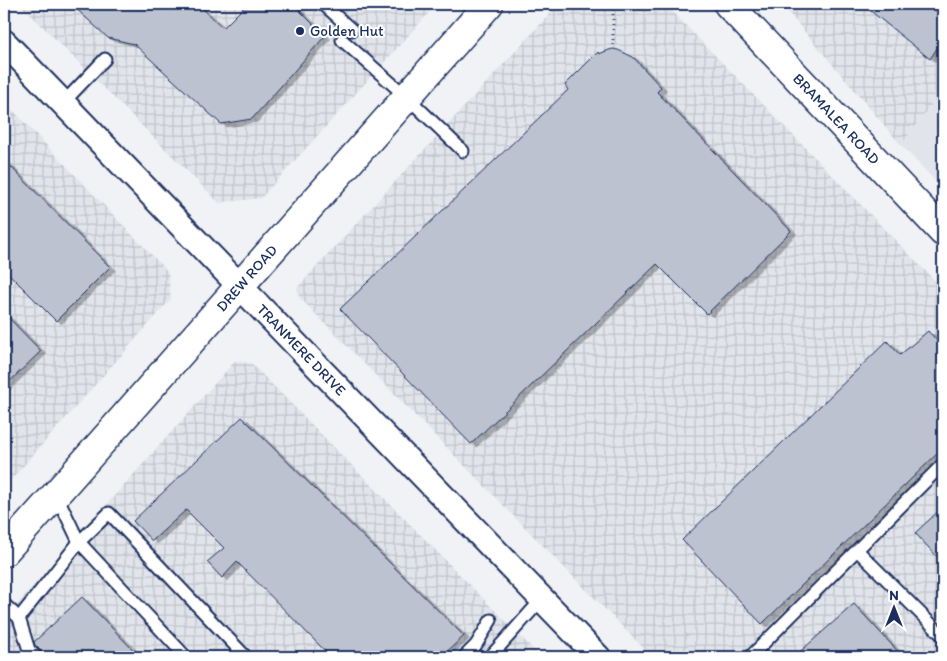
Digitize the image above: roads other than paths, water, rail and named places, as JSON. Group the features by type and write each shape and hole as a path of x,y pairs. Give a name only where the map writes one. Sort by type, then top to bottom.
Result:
{"street":[{"name":"DREW ROAD","path":"4,552 490,4"},
{"name":"BRAMALEA ROAD","path":"726,4 943,232"},
{"name":"TRANMERE DRIVE","path":"4,42 542,599 592,655"}],"lane":[{"path":"323,4 352,30"},
{"path":"342,40 407,97 463,151"},
{"path":"63,103 105,59"},
{"path":"750,657 943,464"},
{"path":"56,494 79,542 186,657"},
{"path":"19,618 79,542 109,513 246,657"},
{"path":"858,550 943,636"},
{"path":"490,657 542,599"},
{"path":"4,604 19,618 29,650 36,657"},
{"path":"464,657 476,645 491,620"}],"place":[{"name":"Golden Hut","path":"300,31"}]}
